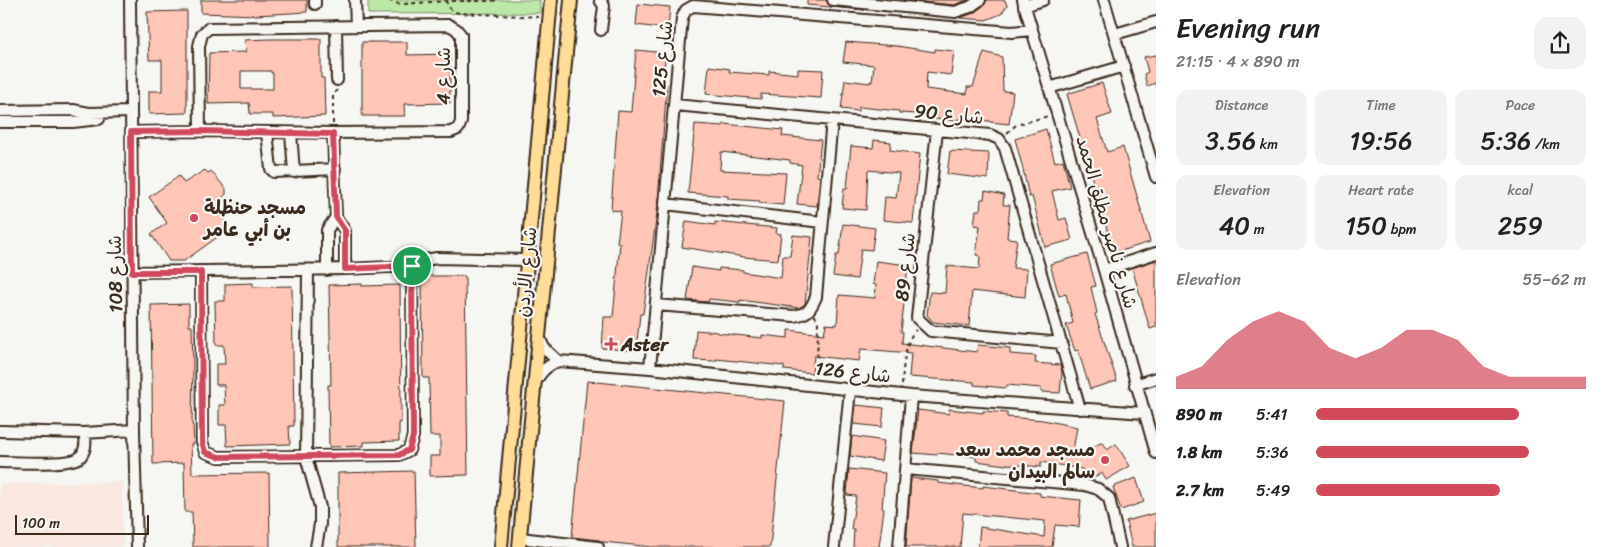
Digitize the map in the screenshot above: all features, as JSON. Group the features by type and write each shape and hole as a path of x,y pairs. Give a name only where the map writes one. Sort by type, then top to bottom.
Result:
{"main road":[{"name":"شارع الأردن","path":"501,547 551,0"},
{"name":"شارع الأردن","path":"520,543 571,0"},
{"path":"545,62 548,57 556,54 562,57 565,62"}],"street":[{"name":"شارع 108","path":"130,0 134,430 137,547"},
{"path":"355,0 356,26"},
{"path":"600,0 604,6 601,30"},
{"path":"833,0 954,12 970,7 980,0"},
{"path":"1024,3 1043,0"},
{"path":"1104,0 1156,177"},
{"name":"شارع ناصر مطلق الحمد","path":"1024,3 1104,270 1156,453"},
{"name":"شارع 125","path":"650,368 682,18 686,10 693,6 1012,32 1031,30"},
{"path":"1115,34 1156,22"},
{"name":"شارع 4","path":"131,132 200,131 333,134 451,132 458,129 461,122 461,35 449,25 209,28 202,34 199,46 200,131"},
{"path":"336,26 337,80"},
{"path":"1049,88 1124,66"},
{"name":"شارع 90","path":"675,105 990,135 999,139 1005,148 1080,409"},
{"path":"0,111 73,110 131,116"},
{"path":"73,110 73,122"},
{"path":"0,122 73,122 131,116"},
{"path":"656,305 794,316 810,310 816,297 832,120"},
{"name":"شارع 89","path":"937,130 917,318 931,331 1062,343"},
{"path":"267,132 271,169 274,172 335,170"},
{"path":"291,133 294,172"},
{"path":"333,134 336,217 345,231 345,269"},
{"path":"665,204 822,222"},
{"path":"327,270 327,230 336,217"},
{"path":"1104,270 1156,253"},
{"path":"132,272 308,271 412,266 425,260 437,258 528,260"},
{"path":"201,272 202,441 205,452 219,457 399,455 409,450 413,436 412,266"},
{"path":"308,271 306,457 320,507 320,524 316,547"},
{"path":"535,383 540,372 558,361 544,348 539,337"},
{"name":"شارع 126","path":"558,361 650,368 906,395 1144,413"},
{"path":"1136,385 1156,378"},
{"path":"834,547 850,390"},
{"path":"899,547 905,469 906,395"},
{"path":"0,431 84,433 134,430"},
{"path":"0,462 53,462 77,459 81,456 84,449 86,440 84,433"},
{"path":"905,469 1085,485 1098,489 1109,498 1120,547"},
{"path":"520,543 598,547"}],"path":[{"path":"389,0 394,3 403,4 497,0"},
{"path":"446,1 448,8 459,12 549,18"},
{"path":"333,134 333,95 338,88 337,80"},
{"path":"999,139 1016,125 1056,113"},
{"path":"810,310 818,320 819,345 816,386"},
{"path":"906,395 905,354 913,333 924,324"}],"shaded area":[{"path":"122,482 123,547 0,547 0,484"}],"green space":[{"path":"368,0 540,0 540,13 368,14"}],"building":[{"path":"201,0 307,0 307,12 256,15 201,13"},
{"path":"807,0 826,0 832,7 865,10 807,5"},
{"path":"903,0 968,0 954,5"},
{"path":"987,0 1005,0 1007,6 1001,14 986,20 960,18 974,13"},
{"path":"638,4 670,7 668,29 636,25"},
{"path":"187,11 187,113 149,114 149,91 162,91 162,60 149,60 147,12"},
{"path":"321,39 321,78 324,78 325,116 273,118 273,114 250,114 249,103 208,104 209,53 246,52 245,40","holes":["241,71 271,71 273,73 273,89 241,89"]},
{"path":"362,42 407,42 407,55 450,54 450,103 404,104 405,116 362,116"},
{"path":"846,42 897,46 935,52 935,49 954,51 951,75 927,72 926,89 967,94 967,87 973,87 984,52 1002,57 1003,91 1013,92 1009,124 990,121 934,119 934,115 899,113 899,111 859,107 859,111 841,109 845,80 872,82 874,65 843,62"},
{"path":"636,50 666,53 662,83 667,84 657,213 643,314 640,314 636,351 602,348 604,317 613,317 620,243 617,243 621,211 611,210 618,111 631,112"},
{"path":"1156,55 1156,83 1147,86 1144,74 1148,72 1144,57"},
{"path":"709,66 730,69 729,72 769,75 769,71 798,74 798,69 823,70 821,98 761,94 761,99 706,94"},
{"path":"1102,83 1112,114 1097,119 1107,152 1123,147 1150,242 1114,253 1067,94"},
{"path":"695,124 723,126 724,124 783,130 782,136 821,140 817,176 820,177 817,206 797,204 802,165 790,163 790,160 721,152 720,170 786,173 783,205 728,199 728,196 688,193"},
{"path":"1046,129 1055,162 1063,160 1070,187 1052,191 1059,220 1066,218 1072,240 1045,247 1032,196 1029,197 1015,139"},
{"path":"874,140 891,142 890,150 920,154 913,223 883,220 885,197 896,198 899,173 868,170 866,210 842,208 844,188 847,188 851,146 873,148"},
{"path":"950,151 989,153 988,179 947,174"},
{"name":"مسجد حنظلة بن أبي عامر","path":"205,170 208,173 211,171 226,189 226,194 218,202 225,213 226,231 184,261 169,261 151,234 167,223 149,197 179,176 184,183"},
{"path":"985,191 1004,195 1003,205 1010,205 1007,238 1017,239 1013,268 1027,269 1025,297 972,291 969,326 933,322 927,315 930,292 945,293 947,266 979,269 980,256 976,255 980,226 974,225 976,210 980,210 981,199 984,199"},
{"path":"686,221 715,225 715,222 777,228 776,233 781,234 778,260 744,257 682,247"},
{"path":"843,224 875,228 872,250 861,249 857,279 833,276 836,255 839,255"},
{"path":"793,235 812,237 805,304 799,308 740,300 740,302 709,299 708,302 687,300 692,267 719,271 719,268 743,270 743,272 781,278 783,256 790,256"},
{"path":"1087,254 1096,286 1091,287 1097,313 1095,314 1117,381 1090,389 1078,350 1075,351 1066,325 1073,323 1066,294 1059,296 1050,264"},
{"path":"1156,260 1156,327 1150,329 1132,268"},
{"path":"876,261 908,265 901,332 903,332 902,343 977,352 978,345 1010,348 1010,354 1036,356 1035,363 1060,365 1062,372 1060,393 1041,392 1041,388 1007,385 1006,388 974,385 974,382 909,377 911,353 861,349 859,361 814,356 812,373 784,370 784,366 716,359 716,361 694,360 696,330 762,338 762,335 788,338 788,330 824,334 826,324 837,325 839,295 875,298 876,285 873,284"},
{"path":"422,276 465,276 468,475 430,476 430,456 440,456 440,436 430,436 429,378 423,378"},
{"path":"253,283 253,287 292,286 294,426 289,426 290,444 227,446 226,425 219,425 219,405 225,405 224,385 216,385 216,364 225,364 224,345 216,345 215,301 225,301 225,284"},
{"path":"362,284 362,286 400,285 401,423 399,423 399,441 364,442 364,446 329,447 328,385 331,385 329,285"},
{"path":"189,304 189,326 192,326 193,366 192,425 194,444 191,444 192,474 269,473 270,547 193,547 192,512 185,512 184,463 153,464 151,305"},
{"path":"587,381 785,401 770,547 653,547 572,537"},
{"path":"856,405 884,408 882,427 854,424"},
{"path":"949,409 983,413 983,411 1007,413 1007,417 1043,420 1077,427 1073,451 1084,453 1100,443 1104,444 1107,450 1116,444 1130,466 1106,480 1102,473 1089,479 1082,469 1041,462 1041,467 1006,465 976,461 976,457 937,453 937,455 913,453 918,410 949,414"},
{"path":"852,436 884,441 881,461 850,456"},
{"path":"849,469 885,473 882,508 884,509 879,547 853,547 854,529 851,529 856,496 847,495"},
{"path":"414,471 416,547 338,547 338,473"},
{"path":"911,478 938,481 938,483 1040,493 1040,496 1081,500 1079,527 1055,525 1052,547 978,547 980,527 1044,537 1045,521 963,513 960,547 906,547"},
{"path":"1136,478 1144,502 1121,510 1113,487"},
{"path":"1156,513 1156,547 1132,547 1126,521"}],"place":[{"name":"مسجد حنظلة بن أبي عامر","path":"194,218"},
{"name":"Aster","path":"611,344"},
{"name":"مسجد محمد سعد سالم البيدان","path":"1105,460"}],"route":[{"path":"200,131 333,134 336,217 345,231 345,269 412,266 413,436 409,450 399,455 306,457 219,457 205,452 202,441 201,272 132,272 131,132 200,131"}]}
